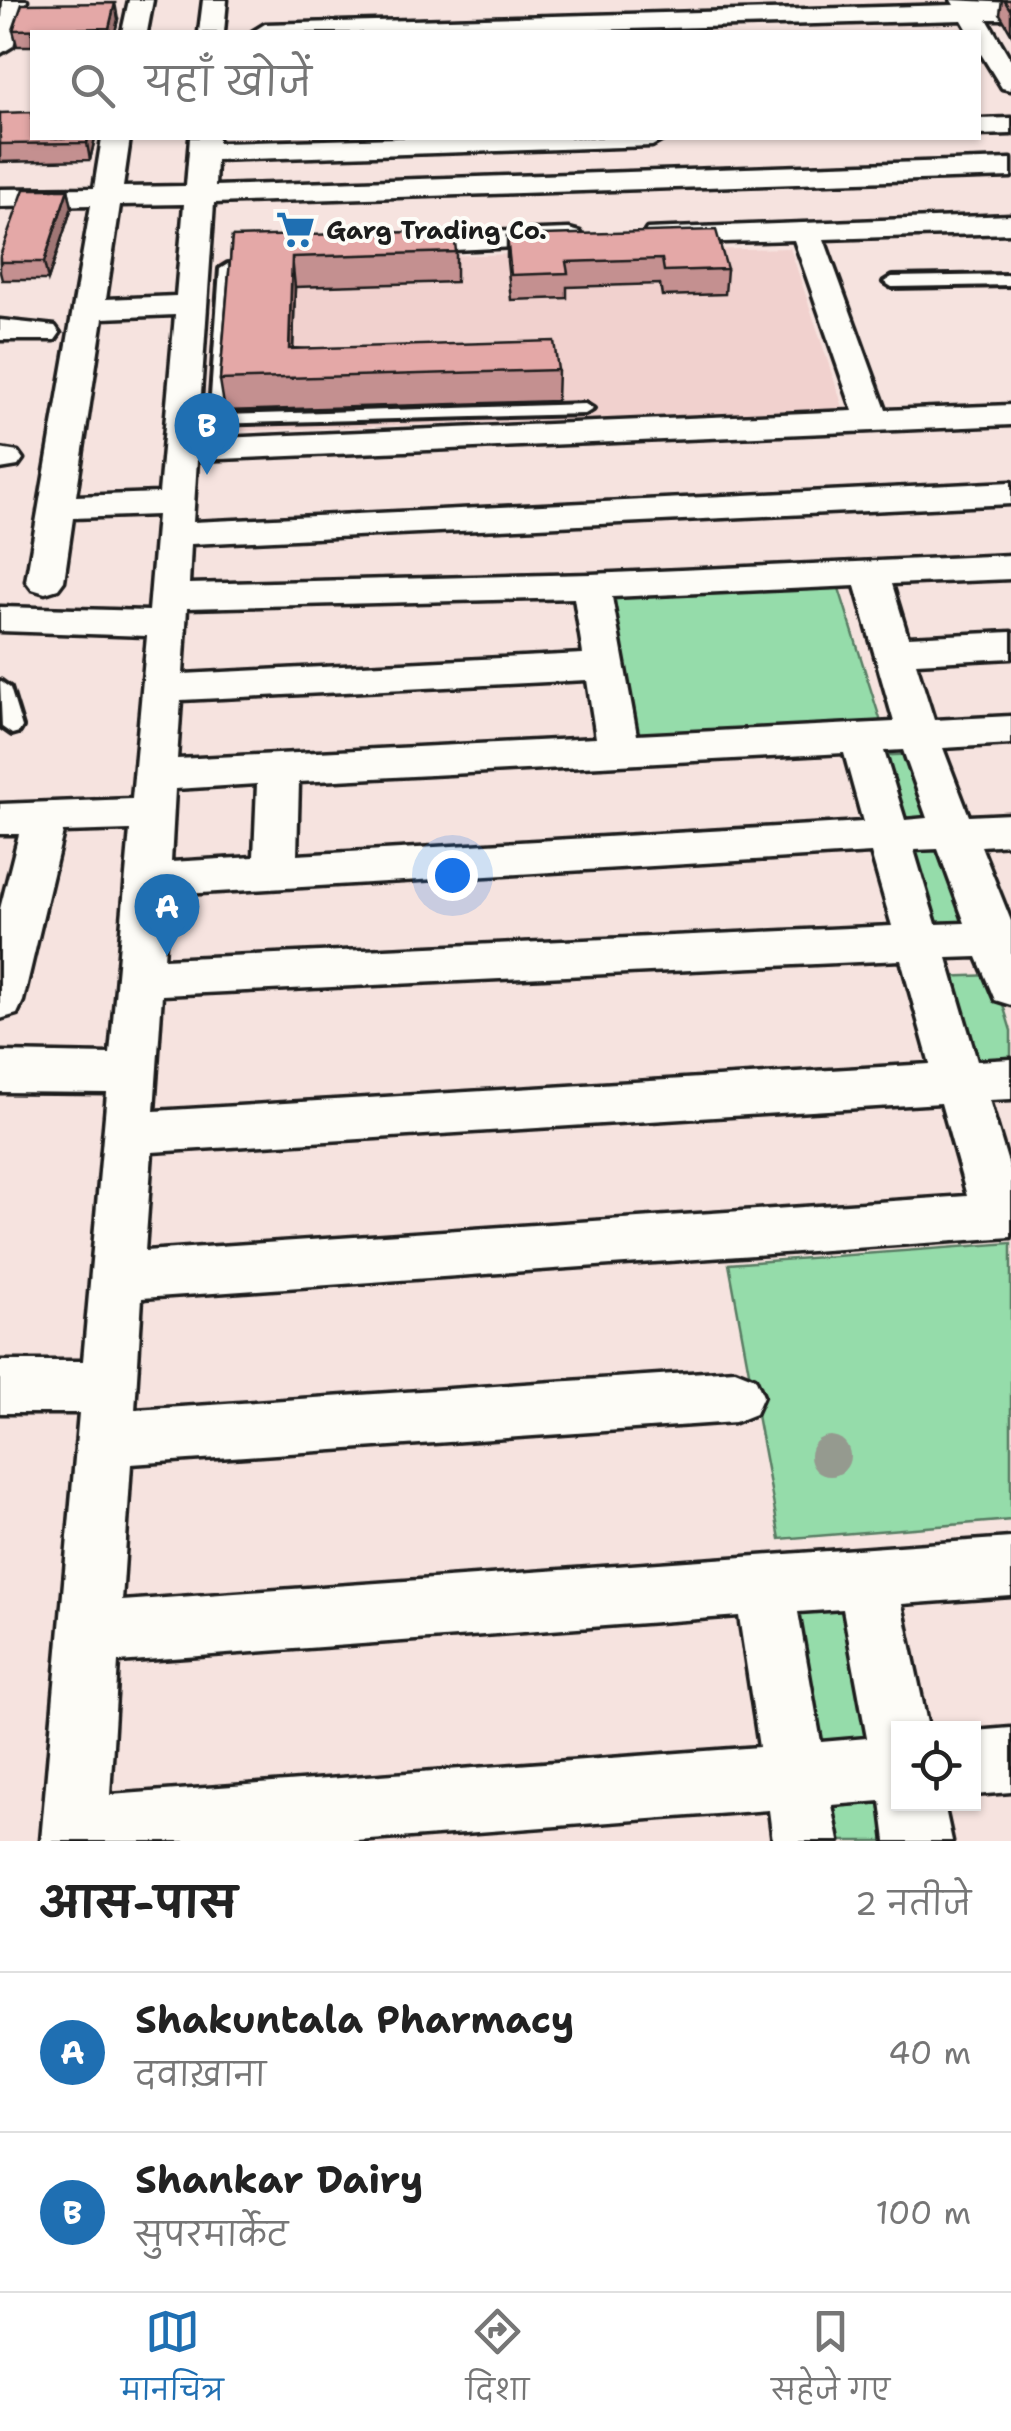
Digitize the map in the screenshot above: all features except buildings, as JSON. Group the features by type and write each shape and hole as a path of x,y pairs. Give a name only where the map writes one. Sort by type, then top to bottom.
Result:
{"street":[{"path":"135,30 141,0"},
{"path":"212,30 215,0"},
{"path":"323,30 673,18 912,23 967,6 1011,11"},
{"path":"967,6 1011,82 981,84"},
{"path":"0,46 8,10"},
{"path":"981,127 1011,126"},
{"path":"45,581 116,140"},
{"path":"532,140 538,239"},
{"path":"0,198 105,197 202,162 290,149 572,140 589,238 367,245"},
{"path":"285,192 290,149"},
{"path":"202,162 285,192 1011,168"},
{"path":"202,162 212,260 180,450 74,1835 891,1769"},
{"path":"628,236 1011,224"},
{"path":"806,231 873,421"},
{"path":"212,260 253,248"},
{"path":"88,309 201,317"},
{"path":"0,330 44,332"},
{"path":"180,450 256,433 1011,415"},
{"path":"57,508 272,529 1011,493"},
{"path":"272,529 274,591"},
{"path":"0,619 168,610 274,591 591,586 1011,567"},
{"path":"870,574 918,735 955,832 1003,938 1011,987"},
{"path":"591,586 619,751"},
{"path":"893,651 1011,645"},
{"path":"162,688 604,666"},
{"path":"0,819 44,820 278,768 1011,730"},
{"path":"117,1276 1004,1216 959,1082 860,738"},
{"path":"275,872 278,768"},
{"path":"0,1001 44,820"},
{"path":"148,880 1011,829"},
{"path":"140,978 1003,938"},
{"path":"0,1072 132,1074"},
{"path":"128,1132 1011,1080"},
{"path":"0,1387 105,1412 735,1396"},
{"path":"90,1634 1011,1567"},
{"path":"866,1577 895,1721"},
{"path":"764,1586 806,1841"},
{"path":"981,1762 1011,1760"},
{"path":"913,1811 919,1841"}],"lane":[{"path":"892,282 1011,280"},
{"path":"201,317 215,420 256,433 585,409"},
{"path":"0,688 12,727"}],"shaded area":[{"path":"790,248 844,410 206,432 219,261"}],"green space":[{"path":"838,585 881,722 634,735 608,597"},
{"path":"920,754 940,823 888,825 870,756"},
{"path":"949,846 971,922 917,924 897,848"},
{"path":"994,975 1011,1031 1011,1061 962,1063 939,977"},
{"path":"1011,1243 1011,1520 780,1539 729,1264"},
{"path":"858,1597 885,1754 804,1757 781,1599"},
{"path":"891,1799 891,1811 900,1811 905,1841 821,1841 816,1802"}],"place":[{"name":"Garg Trading Co.","path":"296,230"},
{"name":"Shankar Dairy","path":"207,475"},
{"name":"Shakuntala Pharmacy","path":"167,956"}]}
